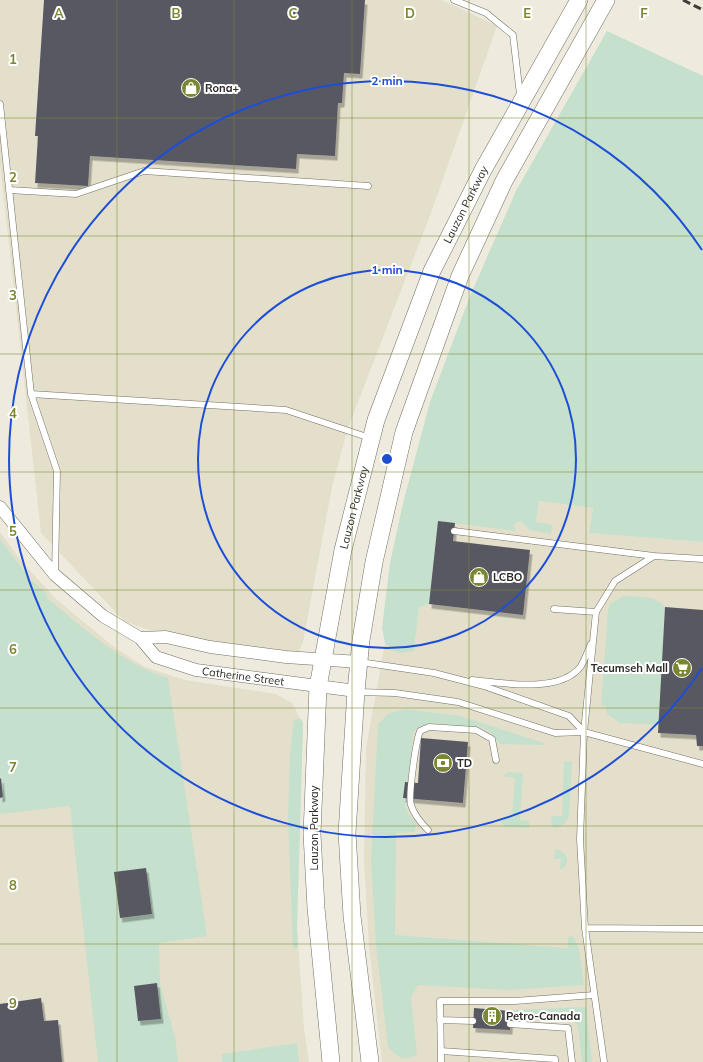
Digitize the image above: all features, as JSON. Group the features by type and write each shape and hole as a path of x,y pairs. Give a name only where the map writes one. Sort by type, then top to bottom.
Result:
{"main road":[{"name":"Lauzon Parkway","path":"331,1062 316,908 312,834 318,687 343,550 376,420 432,271 483,170 579,0"},
{"path":"370,1062 352,916 347,833 356,691 374,562 404,432 460,276 504,180 606,0"}],"street":[{"name":"Catherine Street","path":"0,507 55,575 103,616 140,638 156,657 196,670 356,691"},
{"path":"140,638 166,637 210,647 286,657 359,662"}],"lane":[{"path":"454,0 486,13 513,35 521,102"},
{"path":"0,104 31,394 57,471 55,575"},
{"path":"9,190 76,194 144,171 368,186"},
{"path":"31,394 286,410 371,438"},
{"path":"454,530 654,556 703,559"},
{"path":"604,1062 585,928 580,839 584,732 593,640 596,612 615,581 654,556"},
{"path":"554,609 596,612"},
{"path":"457,679 528,685 559,682 580,667 593,640"},
{"path":"359,662 434,673 484,686 568,716 584,732"},
{"path":"356,691 395,693 458,702 555,733 584,732 703,764"},
{"path":"428,830 417,819 410,804 416,741 420,731 429,727 476,730 492,739 496,760"},
{"path":"585,928 703,929"},
{"path":"441,1062 440,1001 516,1001 594,995"},
{"path":"440,1020 473,1021"},
{"path":"510,1024 568,1028 572,1062"},
{"path":"441,1051 555,1059 555,1062"}],"shaded area":[{"path":"0,0 442,0 497,26 431,213 348,428 332,487 303,642 297,656 168,637 124,621 41,533 0,164"},
{"path":"539,501 593,508 590,533 703,542 703,1062 382,1062 369,946 364,862 366,748 385,643 392,650 414,650 419,607 438,521 515,530 513,525 521,521 536,522"},
{"path":"0,532 22,562 56,599 114,647 145,667 185,680 276,694 292,703 303,723 297,927 304,1028 309,1062 0,1062"}],"green space":[{"path":"607,31 703,76 703,542 589,533 593,508 539,501 536,522 552,525 551,534 530,530 521,521 513,525 516,531 438,521 429,604 419,607 414,651 399,653 392,650 385,643 382,628 390,563 403,503 430,402 470,296 516,191"},
{"path":"0,539 31,580 47,594 47,598 104,644 119,654 151,672 168,678 207,936 159,943 160,984 175,1037 178,1062 98,1062 70,806 0,814 0,798 3,797 0,776"},
{"path":"624,596 657,600 665,607 659,725 620,723 607,714 605,705 601,706 608,610 610,604"},
{"path":"406,709 460,716 544,743 544,745 500,744 489,731 480,727 429,723 416,729 413,735 405,806 409,815 417,824 414,832 396,833 395,935 568,948 568,937 573,936 579,949 584,985 509,990 418,985 411,997 417,1054 409,1058 398,1056 388,1047 376,945 371,861 378,724 389,713"},
{"path":"294,719 301,719 303,723 297,927 298,948 293,949 288,818 290,754"},
{"path":"564,761 572,762 569,817 565,823 557,828 552,826 551,816 562,816"},
{"path":"507,772 523,773 520,820 529,821 529,828 505,827 500,822 500,819 512,817 515,778 503,776"},
{"path":"555,849 565,854 567,863 562,869 560,868 561,859 554,859"},
{"path":"586,1007 592,1062 582,1062 578,1026 572,1020 514,1020 514,1010"},
{"path":"297,1043 299,1062 222,1062 222,1054"}],"building":[{"name":"Rona+","path":"44,0 365,0 360,74 344,73 342,103 338,103 335,156 297,154 296,169 90,156 88,186 35,183 38,136 35,136"},
{"name":"LCBO","path":"438,521 455,523 453,541 530,550 523,615 429,604"},
{"name":"Tecumseh Mall","path":"665,607 703,610 703,746 697,746 696,735 658,733"},
{"name":"TD","path":"421,738 468,742 463,803 403,798 405,782 418,783"},
{"path":"1,778 3,797 0,798 0,779"},
{"path":"146,868 152,914 120,918 114,872"},
{"path":"157,983 161,1019 138,1021 134,986"},
{"path":"41,998 44,1021 58,1020 62,1062 0,1062 0,1004"},
{"name":"Petro-Canada","path":"474,1008 511,1011 510,1030 473,1028"}],"railway":[{"path":"683,0 703,10"}],"place":[{"name":"Rona+","path":"191,88"},
{"name":"LCBO","path":"479,577"},
{"name":"Tecumseh Mall","path":"682,668"},
{"name":"TD","path":"443,763"},
{"name":"Petro-Canada","path":"492,1016"}]}
